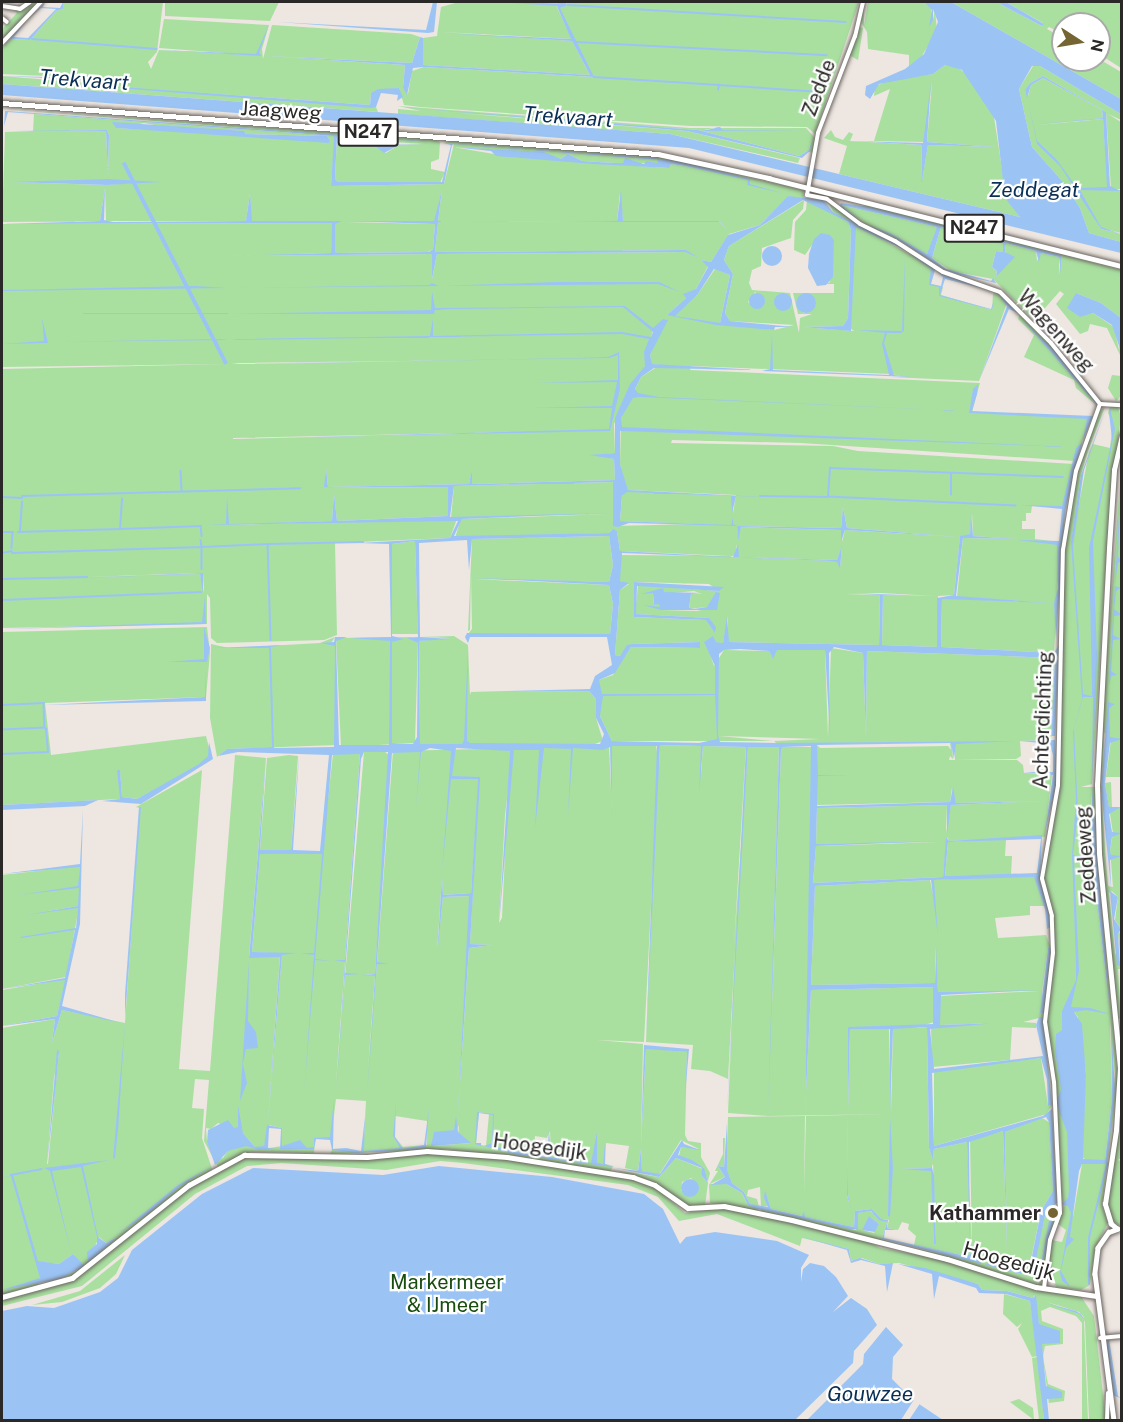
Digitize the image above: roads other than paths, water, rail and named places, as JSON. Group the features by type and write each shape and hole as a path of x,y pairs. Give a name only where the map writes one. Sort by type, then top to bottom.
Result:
{"main road":[{"name":"Jaagweg","path":"2,104 658,154 734,168 808,187"},
{"name":"N247","path":"808,187 1062,249 1122,267"}],"street":[{"path":"2,6 20,9 30,2"},
{"path":"2,43 41,2"},
{"name":"Zedde","path":"807,195 818,133 854,41 863,2"},
{"path":"2,18 7,22"},
{"name":"Wagenweg","path":"807,195 827,199 860,224 895,241 943,272 1000,292 1051,343 1100,404"},
{"path":"1100,404 1122,405"},
{"name":"Achterdichting","path":"1044,1288 1050,1240 1060,1213 1054,1082 1045,1022 1053,953 1052,916 1042,878 1059,785 1063,550 1076,471 1100,404"},
{"name":"Zeddeweg","path":"1111,1224 1104,1204 1116,1130 1120,1068 1099,853 1097,785 1115,482 1122,435"},
{"name":"Hoogedijk","path":"2,1297 72,1278 189,1185 244,1155 367,1157 427,1151 507,1157 633,1177 655,1185 685,1207 728,1207 835,1229 1044,1288 1096,1296"},
{"path":"1114,1420 1100,1338 1096,1296 1097,1250 1109,1232 1111,1224 1119,1229"},
{"path":"1109,1232 1119,1229"},
{"path":"1100,1338 1122,1336"},
{"path":"1107,1420 1108,1393"}],"water":[{"path":"45,2 43,7 60,8 63,2 63,9 56,11 30,40 11,39 2,48 27,20 14,37 28,38 56,9 41,8 29,19"},
{"path":"433,2 437,2 434,32 428,33 278,22 426,30"},
{"path":"566,2 567,6 560,8 594,77 413,68 407,95 403,88 405,65 265,56 412,63 420,37 423,38 423,65 590,75 572,41 441,33 571,39 556,4"},
{"name":"Zeddegat","path":"924,2 951,2 1051,59 1051,72 1074,72 1121,99 1121,114 1040,66 1032,66 1019,89 1032,147 1063,182 1080,208 1089,233 1121,242 1121,253 689,148 2,95 2,84 670,134 1020,217 1005,198 996,121 962,70 945,65 933,74 879,84 870,99 865,95 866,86 905,69 924,54 938,22 933,9 933,20 929,27 932,10"},
{"path":"996,2 1006,2 1044,24 1042,26"},
{"path":"269,25 259,53 262,56 159,50 256,54"},
{"path":"2,76 91,78 94,85 370,105 371,93 378,89 399,88 403,97 397,101 398,95 381,93 376,107 370,108 91,86 90,80"},
{"path":"1043,76 1106,112 1110,186 1121,191 1080,190 1101,227 1121,234 1101,229 1060,166 1037,144 1028,101 1037,141 1057,160 1077,188 1107,187 1103,119 1038,124 1103,118 1102,110 1043,78 1031,85 1027,98 1025,90 1030,83"},
{"path":"931,82 927,142 996,147 928,145 921,187 922,145 854,141 923,143"},
{"path":"398,107 698,130 799,156 809,150 813,138 810,151 802,158 687,131"},
{"path":"5,111 439,142 360,138 377,145 424,144 399,145 384,153 376,147 339,144 341,139 351,137 337,136 335,179 338,182 442,182 451,145 443,143 653,158 683,162 750,179 750,184 785,194 747,185 748,180 671,164 669,168 593,164 496,156 491,151 453,147 544,152 561,159 568,154 582,161 623,163 625,158 644,164 646,161 657,163 658,160 454,144 452,145 444,184 331,186 334,136 8,112 4,126"},
{"path":"112,122 244,131 246,134 327,136 330,140 329,143 116,128"},
{"path":"720,127 723,130 806,130 702,131"},
{"path":"13,130 107,130 109,135 108,176 106,131"},
{"path":"125,162 228,363 224,365 122,163"},
{"path":"108,179 161,182 107,185 10,182"},
{"path":"105,188 104,220 113,222 246,221 250,193 252,221 342,221 335,224 335,252 339,253 429,252 433,249 435,224 346,221 434,221 442,189 438,221 443,221 438,223 435,252 686,250 699,258 685,252 437,254 432,279 432,254 231,256 331,253 332,223 2,224 100,221"},
{"path":"621,190 623,221 719,221 728,230 719,222 447,222 617,221"},
{"path":"788,196 823,200 833,212 907,251 856,227 851,331 802,327 843,326 848,318 851,230 848,222 803,200 729,246 724,260 733,274 725,313 730,321 793,327 775,327 774,330 716,325 667,315 686,298 683,294 696,289 708,267 701,260 711,262 728,235 760,225","holes":["714,269 730,275 720,323 675,316 698,294"]},
{"path":"841,203 869,207 1061,255 1061,275 1059,257 1041,253 1039,262 1036,251 1006,243 1005,252 1015,257 996,277 997,271 992,267 996,251 1003,252 1003,243 941,227 932,258 946,269 991,281 993,278 996,283 945,270 894,237 865,224 890,233 927,254 937,227 841,205 862,222 842,209 840,205"},
{"path":"821,233 830,235 834,240 833,277 826,285 817,286 808,268 809,254 814,239"},
{"path":"772,246 779,249 782,256 779,263 772,266 765,263 762,256 765,249"},
{"path":"910,254 935,270 931,284 941,286 943,277 938,272 994,291 945,279 940,295 991,309 994,301 992,310 939,296 939,287 929,285 931,269"},
{"path":"905,257 904,331 887,333 884,343 894,375 911,377 762,371 770,369 772,333 773,370 889,375 882,344 885,333 857,330 902,331"},
{"path":"556,282 659,282 680,292 658,284 441,286"},
{"path":"432,283 439,286 231,288 429,285"},
{"path":"195,286 227,288 2,291 2,290"},
{"path":"432,291 435,308 625,306 653,328 663,319 668,320 650,355 652,364 759,370 654,368 641,377 635,389 638,393 659,397 966,411 639,397 633,398 621,418 622,427 1073,447 620,431 620,464 628,490 763,497 736,496 732,513 731,496 627,492 622,496 620,521 731,525 733,517 733,524 737,526 629,523 618,527 613,526 613,482 454,486 450,517 609,513 462,519 454,536 609,533 613,529 617,531 620,551 733,557 738,544 739,557 837,560 842,545 840,569 837,562 831,561 622,553 620,581 629,583 620,590 615,655 620,656 627,645 633,644 700,642 700,648 631,647 615,673 599,680 602,694 715,694 715,666 704,642 713,636 716,642 723,643 727,616 729,642 879,645 880,595 846,593 934,596 883,595 882,645 937,647 937,598 954,595 960,536 970,534 971,513 973,536 1015,539 963,538 956,596 1052,603 942,599 941,647 1054,653 1059,645 1055,736 1051,736 1055,658 867,651 866,737 863,653 834,647 829,653 830,737 825,650 777,650 773,659 769,651 740,649 724,650 719,654 718,736 720,742 776,743 1016,741 956,744 954,759 951,743 817,745 818,775 852,775 818,776 817,806 950,802 953,787 956,803 1044,801 951,805 947,835 947,805 817,808 816,844 941,841 816,846 813,883 943,877 946,837 949,841 1042,835 1040,881 1050,908 1051,927 1047,929 1045,909 1034,877 934,880 938,937 931,880 815,886 811,985 935,983 936,946 938,992 1039,990 941,995 940,1025 997,1023 930,1029 934,1069 1043,1056 1036,1025 1039,1017 1043,1017 1052,1105 1048,1106 1047,1080 1041,1058 932,1073 934,1146 1043,1116 1052,1109 1057,1203 1046,1211 1033,1274 1021,1274 986,1265 988,1262 1004,1263 1007,1254 1010,1267 1025,1273 1030,1266 1041,1211 1053,1191 1049,1122 1046,1117 1005,1132 1007,1250 1003,1131 969,1142 970,1250 967,1142 934,1149 933,1160 929,1148 927,1027 893,1029 890,1112 890,1029 850,1029 848,1110 848,1027 933,1024 933,987 811,990 805,1114 811,746 783,747 781,750 768,1114 779,747 748,747 727,1111 746,747 703,746 699,795 701,746 660,745 646,1042 657,746 612,746 612,821 610,747 603,750 573,748 568,816 571,749 544,748 535,829 539,750 514,750 499,925 510,751 456,748 452,776 480,777 470,944 492,945 469,948 458,1113 469,896 443,897 437,957 442,876 443,895 471,893 478,779 451,779 442,872 451,751 430,748 421,752 416,808 420,752 392,753 377,962 390,964 377,964 367,1097 375,976 362,975 375,974 388,752 364,752 361,759 345,973 360,974 345,975 336,1095 345,962 334,960 345,960 360,754 332,755 315,959 331,961 315,960 304,1094 314,955 300,953 314,953 322,854 260,854 252,952 297,953 282,955 268,1122 280,957 249,958 266,758 260,850 291,850 299,755 293,850 320,851 329,755 238,752 218,756 227,749 272,747 269,648 212,648 284,645 271,647 274,748 334,747 335,646 321,643 334,642 335,637 347,637 336,641 339,745 389,745 390,641 350,638 391,637 389,544 359,543 450,538 458,521 206,525 226,524 227,496 229,524 332,521 334,493 337,521 448,516 448,487 287,488 324,487 326,468 328,487 469,484 472,469 472,484 615,480 614,459 589,455 615,453 615,418 630,384 645,366 644,352 649,339 622,334 232,339 430,336 433,318 433,336 622,332 651,337 653,332 623,307 447,309 435,310 434,314 231,314 431,310","holes":["609,536 613,565 609,582 473,578 609,585 613,604 610,634 467,633 465,637 468,643 470,637 607,637 612,665 595,676 590,689 472,692 589,691 596,699 596,718 604,734 600,744 470,743 467,741 468,647 464,740 462,744 420,744 419,641 451,639 420,637 419,543 467,540 469,570 472,539","415,541 418,637 407,638 418,643 417,737 413,744 392,743 392,642 404,639 392,636 392,544","715,695 717,739 699,743 612,741 600,716 603,696","1041,839 1037,873 945,876 948,842"]},
{"path":"754,293 760,293 765,301 763,307 754,309 749,304 749,298"},
{"path":"783,293 789,296 792,302 789,308 783,311 777,308 774,302 777,296"},
{"path":"806,293 813,296 816,303 813,310 806,313 799,310 796,303 799,296"},
{"path":"997,293 1018,313 1009,309 979,381 1007,306"},
{"path":"1076,293 1101,303 1121,318 1121,352 1112,325 1093,313 1080,317 1067,308"},
{"path":"228,313 228,314 83,314"},
{"path":"1020,317 1055,351 1097,402 1096,404"},
{"path":"42,318 48,343 2,344 44,341"},
{"path":"220,339 228,340 50,342"},
{"path":"619,352 620,389 610,431 233,439 609,429 612,408 529,408 612,406 617,382 536,383 618,380 618,355 609,358 231,364 578,358 608,357"},
{"path":"978,384 972,411 1093,416 1083,440 1087,419 969,413 973,389"},
{"path":"1106,408 1084,470 1073,546 1083,694 1092,696 1089,548 1112,439 1110,408 1115,429 1093,541 1097,656 1092,784 1093,697 1083,697 1074,729 1078,813 1073,855 1092,856 1092,788 1110,1010 1092,859 1074,859 1079,971 1071,1007 1090,1008 1110,1014 1086,1010 1074,1012 1082,1024 1086,1075 1083,1159 1105,1160 1112,1099 1111,1020 1115,1091 1107,1164 1082,1164 1079,1171 1070,1237 1074,1239 1066,1248 1061,1271 1070,1287 1062,1281 1060,1273 1071,1213 1068,1206 1061,1204 1068,1198 1069,1189 1067,1132 1056,1103 1061,1089 1055,1051 1056,1034 1062,1030 1062,1011 1076,980 1072,855 1076,799 1073,732 1082,699 1071,542 1081,475"},
{"path":"1082,443 1065,511 1056,640 1054,603 1058,588 1057,545 1017,540 1059,541 1062,509 1020,505 1062,506 1076,448"},
{"path":"1121,481 1118,556 1121,561 1118,563 1115,583"},
{"path":"843,507 847,528 958,537 845,530 841,542 841,530 741,527 738,541 737,526 841,528"},
{"path":"203,573 203,594 200,574 79,578"},
{"path":"634,582 724,587 719,591 637,586 636,614 709,618 716,627 715,633 706,620 634,617"},
{"path":"1115,586 1121,588 1116,591 1114,609 1122,615 1114,616 1113,635 1121,639 1113,640 1111,671 1117,675 1111,676 1109,686"},
{"path":"663,588 664,592 703,593 691,594 689,608 694,609 707,607 716,592 720,593 717,610 661,610 643,605 660,607 659,604 654,605 653,593 641,594"},
{"path":"205,596 206,624 2,629 202,622"},
{"path":"204,627 210,648 207,662 167,662 204,659"},
{"path":"206,665 206,701 44,705 205,697"},
{"path":"1108,702 1115,704 1109,708 1110,737 1122,739 1110,743 1105,783 1109,807 1121,807 1109,814 1112,832 1122,833 1112,837 1111,855 1122,856 1110,860 1111,888 1101,789"},
{"path":"1055,740 1057,783 1045,832 1053,775 1024,772 1053,772 1053,755 1050,744 1020,741"},
{"path":"209,742 213,759 141,804 102,801 120,799 117,770 120,770 122,797 137,799 199,764 208,756"},
{"path":"98,800 85,806 2,810 2,805"},
{"path":"139,807 141,807 125,1018 125,994"},
{"path":"83,809 80,924 62,1006 121,1023 62,1010 52,1043 55,1019 2,1026 57,1016 65,980 2,989 65,978 75,930 20,937 76,928 78,908 26,915 78,906 79,888 19,895 78,886 80,867 2,874 80,864"},
{"path":"1110,891 1118,897 1114,919 1121,929 1118,934 1120,966 1117,965"},
{"path":"1048,948 1051,948 1048,987 1044,1013 1040,1013"},
{"path":"249,960 248,1021 256,1032 258,1048 246,1049 243,1064 247,1083 240,1101"},
{"path":"125,1022 118,1131 113,1159"},
{"path":"644,1045 689,1049 685,1095 687,1052 646,1049 641,1146"},
{"path":"57,1050 59,1051 47,1164"},
{"path":"334,1099 333,1149 346,1148 361,1151 365,1117 364,1151 400,1148 393,1136 396,1103 395,1137 403,1149 424,1145 429,1108 426,1148 357,1153 332,1150 330,1140 316,1139 314,1149 280,1149 281,1129 269,1128 268,1148 276,1149 258,1150 246,1146 228,1151 215,1165 207,1142 208,1130 228,1120 234,1128 238,1127 238,1105 243,1133 255,1147 264,1146 267,1125 282,1128 282,1146 300,1140 307,1148 314,1147 314,1138 330,1137"},
{"path":"477,1112 494,1114 493,1146 528,1154 547,1157 549,1130 551,1157 591,1163 597,1132 597,1163 603,1164 605,1143 605,1164 613,1167 518,1155 484,1146 492,1143 493,1115 479,1113 476,1143 481,1143 481,1146 475,1144"},
{"path":"848,1115 848,1194 851,1209 847,1195"},
{"path":"456,1116 458,1132 471,1143 431,1146 434,1132 454,1130"},
{"path":"890,1116 893,1169 890,1217 888,1216"},
{"path":"727,1123 727,1170 732,1183 744,1192 750,1204 768,1207 764,1198 765,1190 771,1209 802,1216 804,1211 805,1217 854,1227 855,1211 872,1209 881,1219 888,1220 887,1228 897,1230 885,1230 884,1238 966,1256 972,1253 982,1264 882,1239 887,1222 879,1220 871,1211 858,1213 858,1229 850,1229 754,1208 748,1205 742,1193 726,1184 711,1185 725,1177 718,1166 724,1167"},
{"path":"682,1140 684,1144 700,1150 681,1147 678,1155 704,1168 708,1183 701,1175 702,1168 676,1158 659,1177 615,1168 638,1171 641,1149 642,1171 660,1174"},
{"path":"109,1160 83,1166 98,1237 106,1243 117,1237 88,1264 87,1252 97,1244 97,1237 81,1167 52,1171 71,1252 50,1171 44,1168"},
{"path":"931,1164 934,1175 936,1244 934,1245 931,1171 898,1169 931,1168"},
{"path":"212,1166 179,1187 149,1213 118,1234 178,1185"},
{"name":"Gouwzee","path":"439,1166 552,1177 644,1194 663,1209 680,1244 686,1237 715,1232 777,1241 809,1255 801,1268 801,1282 803,1269 810,1263 824,1266 836,1277 848,1296 833,1312 851,1298 867,1309 877,1325 854,1351 853,1363 795,1420 2,1420 2,1311 27,1306 54,1308 100,1292 118,1278 132,1250 202,1194 253,1168 383,1175"},
{"path":"13,1175 38,1261 59,1264 73,1254 85,1266 60,1279 2,1290 40,1278 11,1176 2,1178"},
{"path":"690,1179 696,1182 699,1188 696,1194 690,1197 684,1194 681,1188 684,1182"},
{"path":"869,1216 879,1224 875,1232 862,1230"},
{"path":"1051,1219 1053,1222 1037,1285 1049,1221"},
{"path":"802,1237 849,1249 851,1261 860,1258 879,1264 893,1263 887,1292 885,1266 861,1260 851,1263 847,1250"},
{"path":"898,1264 925,1268 978,1284 982,1290 1007,1291 1033,1298 1036,1295 1039,1324 1060,1331 1060,1343 1042,1344 1046,1386 1062,1392 1062,1398 1047,1399 1049,1420 1044,1420 1030,1301 1006,1294 979,1293 976,1288 939,1276 934,1299 932,1274"},
{"path":"1046,1303 1076,1311 1081,1314 1084,1319 1089,1420 1084,1320 1079,1314"},
{"name":"Gouwzee","path":"886,1327 903,1345 893,1357 892,1379 913,1400 943,1420 807,1420 863,1364 864,1354"},
{"path":"1109,1339 1118,1396 1121,1398 1114,1396 1106,1345"}],"waterway":[{"path":"512,2 557,5"},
{"path":"568,5 845,22"},
{"path":"32,39 157,49"},
{"path":"576,42 827,55"},
{"path":"594,77 719,85"},
{"path":"718,90 719,85 821,92"},
{"path":"1016,506 828,497 830,468 1063,477"},
{"path":"181,471 182,490"},
{"path":"951,474 951,495"},
{"path":"22,496 300,488"},
{"path":"760,496 827,497"},
{"path":"2,497 22,498"},
{"path":"18,532 120,529 122,499"},
{"path":"20,531 22,502"},
{"path":"120,529 201,526 202,536"},
{"path":"2,532 13,532 12,548"},
{"path":"201,540 202,547 268,544 271,640"},
{"path":"268,544 363,542"},
{"path":"12,553 202,547 202,569"},
{"path":"2,553 12,551"},
{"path":"2,579 87,577"},
{"path":"2,600 201,592"},
{"path":"2,705 44,703 45,728 2,730"},
{"path":"2,754 48,752 46,729"},
{"path":"1089,1284 1089,1238 1107,1164"},
{"path":"11,1175 41,1169"}],"place":[{"name":"Kathammer","path":"1053,1213"}],"water label":[{"name":"Trekvaart","path":"84,80"},
{"name":"Trekvaart","path":"568,117"}],"park label":[{"name":"Markermeer & IJmeer","path":"447,1294"}]}
